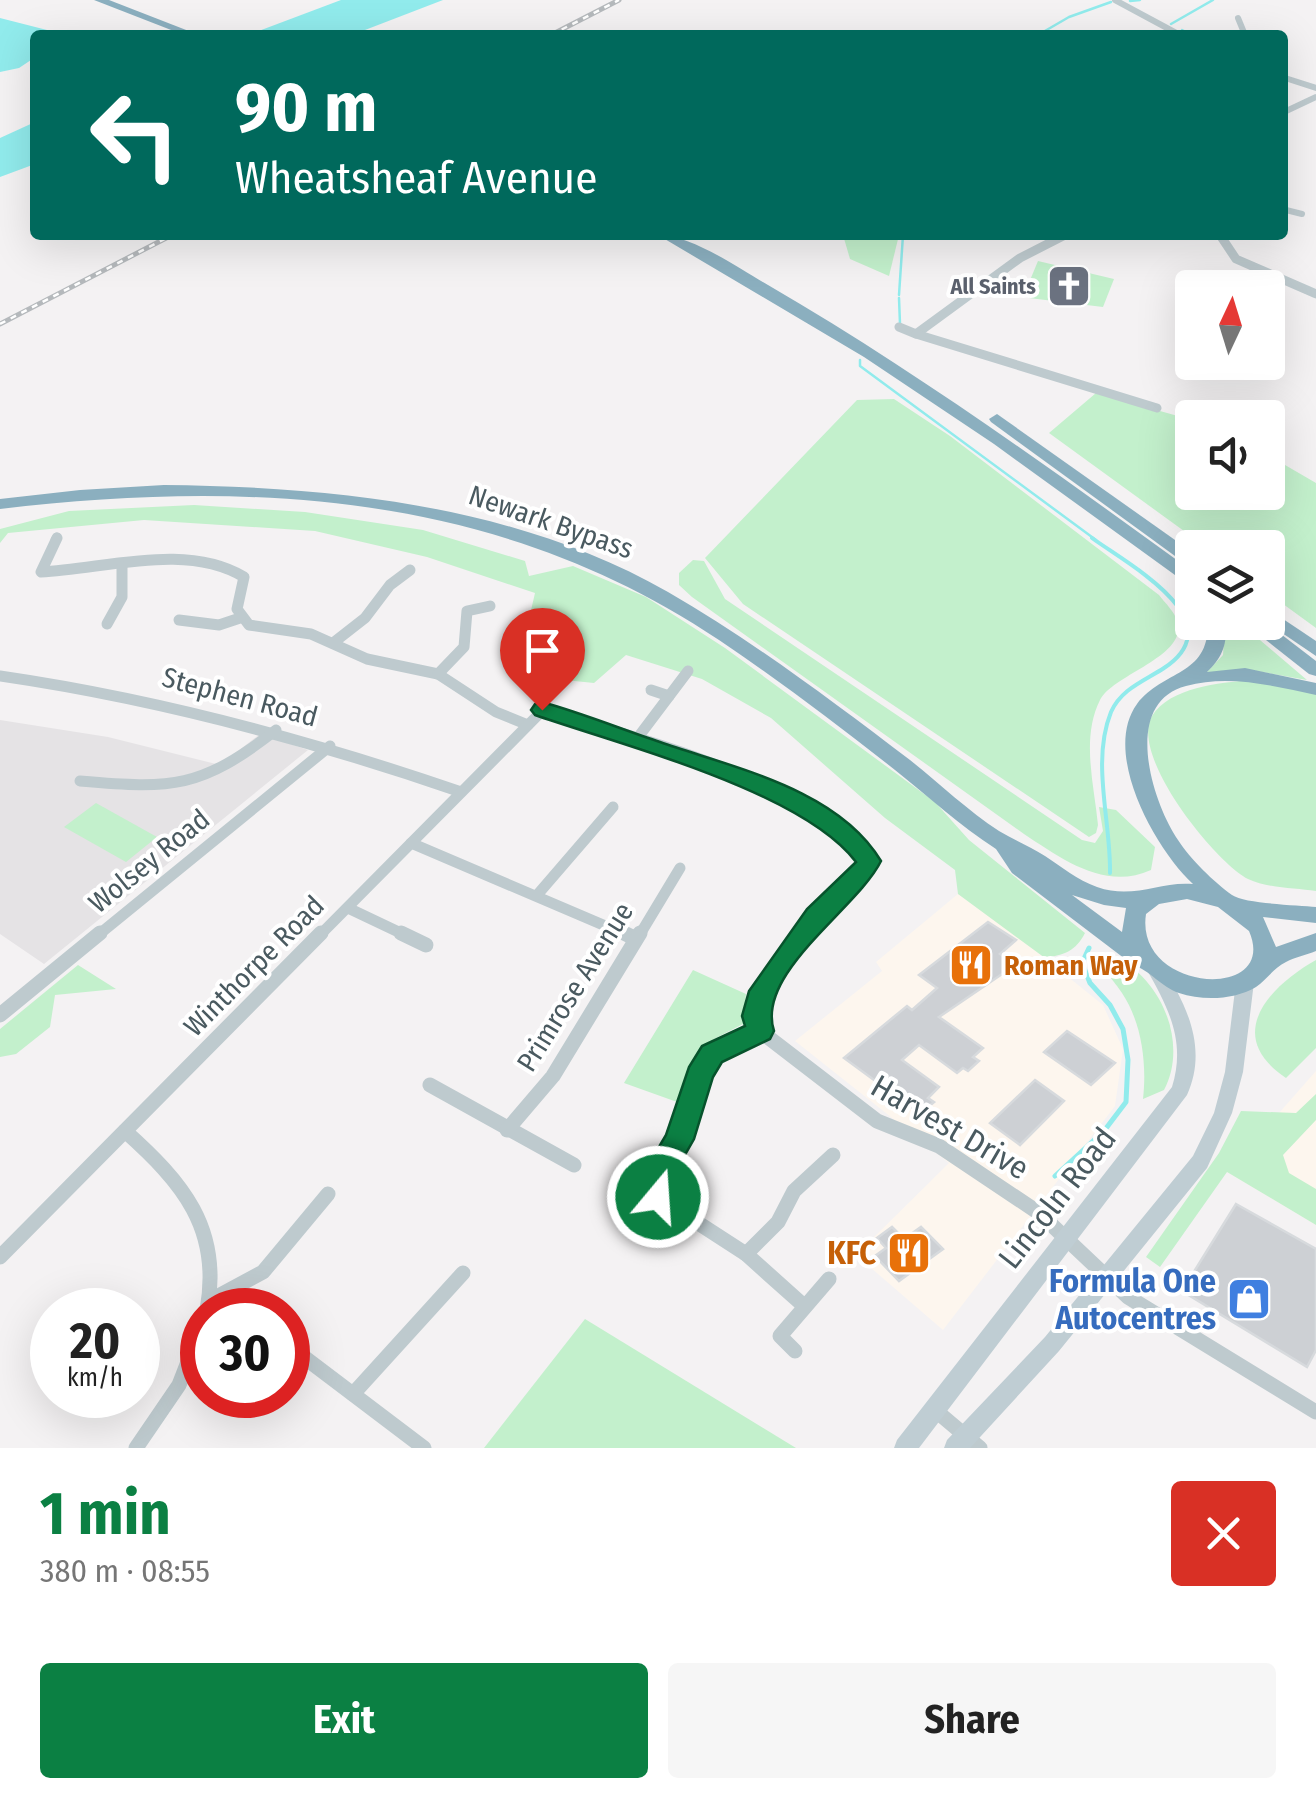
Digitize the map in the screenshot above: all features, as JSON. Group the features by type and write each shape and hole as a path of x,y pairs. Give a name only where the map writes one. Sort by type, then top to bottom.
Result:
{"highway":[{"path":"99,0 170,30"},
{"path":"86,2 169,30"},
{"path":"675,240 848,331 1175,566"},
{"path":"699,240 1000,422 1175,548"},
{"name":"Newark Bypass","path":"0,504 177,489 318,496 452,519 522,538 619,576 704,622 886,753 1001,843 1079,889 1110,899 1155,897"},
{"path":"1160,555 1175,570"},
{"path":"1285,627 1316,650"},
{"path":"1218,640 1212,657 1185,681 1151,701 1136,726 1139,764 1171,846 1251,919 1262,935 1265,952 1253,974"},
{"path":"1276,640 1316,670"},
{"path":"1185,681 1245,674 1281,678 1316,689"},
{"name":"Newark Bypass","path":"1001,843 1020,867 1153,968"},
{"path":"1155,897 1171,846"},
{"path":"1316,914 1230,903 1195,892 1155,897 1137,910 1130,927 1135,946 1153,968 1180,982 1206,988 1253,974 1277,956 1316,942"}],"main road":[{"name":"Lincoln Road","path":"905,1448 1162,1117 1186,1076 1186,1028 1153,968"},
{"path":"967,1444 1200,1162 1214,1137 1234,1072 1253,974"}],"street":[{"path":"1115,0 1171,30"},
{"path":"1238,18 1243,30"},
{"path":"1288,79 1316,88"},
{"path":"1288,109 1316,96"},
{"path":"1288,210 1302,214"},
{"path":"916,334 1020,258 1055,240"},
{"path":"1223,240 1236,259 1316,294"},
{"path":"899,327 1156,408"},
{"path":"57,536 40,566 41,572 198,562 235,569 245,580 237,610 240,618 258,628 298,631 367,659 438,674 496,712 528,724"},
{"path":"106,624 122,597 122,567"},
{"path":"333,643 364,618 390,585 410,570"},
{"path":"438,674 466,646 471,635 467,612 490,606"},
{"path":"178,620 219,625 240,618"},
{"path":"688,671 636,740 772,789 854,841 869,861 862,874 816,916 758,998 756,1016 760,1031 712,1054 699,1076 680,1139 658,1174 658,1197 746,1254 803,1306"},
{"name":"Stephen Road","path":"0,676 152,699 276,730 462,792"},
{"path":"651,690 669,696"},
{"name":"Winthorpe Road","path":"0,1257 542,710 636,740"},
{"path":"80,781 148,788 184,784 230,767 276,730"},
{"name":"Wolsey Road","path":"0,1015 330,746"},
{"path":"538,894 612,806"},
{"path":"411,843 634,938"},
{"name":"Primrose Avenue","path":"507,1130 553,1076 680,868"},
{"path":"348,908 426,945"},
{"name":"Harvest Drive","path":"760,1031 877,1121 940,1146 1039,1212 1128,1297 1316,1412"},
{"path":"430,1085 574,1165"},
{"path":"125,1130 173,1174 200,1221 212,1288"},
{"path":"746,1254 778,1222 794,1190 833,1155"},
{"path":"236,1288 263,1272 328,1194"},
{"path":"352,1394 464,1273"},
{"path":"795,1350 780,1336 829,1279"},
{"path":"310,1362 424,1448"},
{"path":"136,1448 180,1382"},
{"path":"935,1410 967,1444"}],"shaded area":[{"path":"0,720 108,737 220,765 260,734 308,750 44,964 0,934"},
{"path":"958,894 991,915 1103,1005 1123,1049 1115,1106 943,1330 856,1255 949,1163 795,1041 882,971 876,962"},
{"path":"1316,1071 1316,1225 1227,1172"}],"green space":[{"path":"844,240 898,240 889,276 850,259"},
{"path":"1038,261 1114,279 1103,307 1029,298 1028,285"},
{"path":"1096,393 1175,415 1175,510 1285,510 1285,465 1316,483 1316,628 1285,605 1285,530 1183,530 1049,433"},
{"path":"894,399 950,436 1159,595 1175,616 1172,644 1108,691 1094,715 1090,745 1098,825 1096,833 1089,837 743,604 705,558 857,400"},
{"path":"194,505 305,512 423,530 525,561 529,576 573,566 646,597 725,648 935,802 969,840 1085,933 1069,951 1045,958 958,894 955,870 885,818 771,718 702,679 626,655 594,683 516,675 535,593 427,557 315,531 144,520 8,533 0,543 0,529 69,511"},
{"path":"693,560 704,561 725,599 1082,840 1095,843 1103,831 1099,807 1116,810 1155,847 1151,870 1134,876 1101,874 1069,862 1024,834 692,597 679,585 679,573"},
{"path":"1224,640 1260,640 1307,680 1251,670 1206,673 1223,655"},
{"path":"1250,680 1316,694 1316,891 1264,884 1233,868 1179,805 1153,755 1148,733 1152,716 1160,706 1196,688"},
{"path":"96,803 157,837 126,862 64,827"},
{"path":"1112,956 1144,979 1157,995 1171,1032 1171,1072 1164,1090 1143,1099 1142,1044 1129,1005 1104,965 1103,959"},
{"path":"1316,960 1316,1048 1286,1078 1267,1062 1257,1046 1255,1029 1259,1013 1282,984"},
{"path":"78,965 116,989 55,995 50,1027 16,1054 0,1057 0,1029"},
{"path":"693,970 746,994 743,1024 714,1039 698,1054 677,1102 624,1083"},
{"path":"1316,1094 1316,1120 1283,1155 1289,1173 1316,1189 1316,1225 1227,1172 1160,1267 1146,1257 1219,1153 1241,1111 1296,1113"},
{"path":"585,1319 796,1448 484,1448"}],"water":[{"path":"341,0 443,0 365,30 261,30"},
{"path":"0,18 47,30 30,30 30,61 0,72"},
{"path":"30,124 30,166 0,177 0,138"}],"building":[{"path":"988,922 1016,940 1000,954 1010,961 1011,968 939,1017 983,1048 973,1057 979,1061 968,1071 963,1068 957,1073 919,1045 902,1060 939,1087 928,1098 934,1102 922,1112 915,1110 844,1058 907,1006 912,1010 937,988 919,975"},
{"path":"1067,1031 1115,1063 1091,1085 1044,1052"},
{"path":"1035,1080 1064,1101 1020,1145 990,1123"},
{"path":"1236,1204 1316,1249 1316,1350 1307,1367 1182,1291"},
{"name":"KFC","path":"892,1227 904,1239 921,1227 943,1249 899,1281 875,1256 886,1248 877,1238"}],"waterway":[{"path":"1130,1 1140,0"},
{"path":"1171,24 1213,0"},
{"path":"1047,30 1111,2"},
{"path":"899,295 903,240"},
{"path":"899,298 900,324"},
{"path":"860,360 860,366 1096,540"},
{"path":"1092,538 1168,596 1182,613 1188,632 1183,650 1164,668 1127,691 1111,712 1105,731 1102,771 1110,873"},
{"path":"1055,1176 1104,1131 1126,1102 1128,1060 1123,1029 1110,1005 1090,983 1082,963 1089,948"}],"railway":[{"path":"561,30 619,0"},
{"path":"0,324 162,240"}],"place":[{"name":"All Saints","path":"1069,286"},
{"name":"Roman Way","path":"971,965"},
{"name":"KFC","path":"909,1253"},
{"name":"Formula One Autocentres","path":"1249,1299"}],"route":[{"path":"542,710 772,789 854,841 869,861 862,874 816,916 758,998 756,1016 760,1031 712,1054 699,1076 680,1139 658,1174 658,1197"}]}
